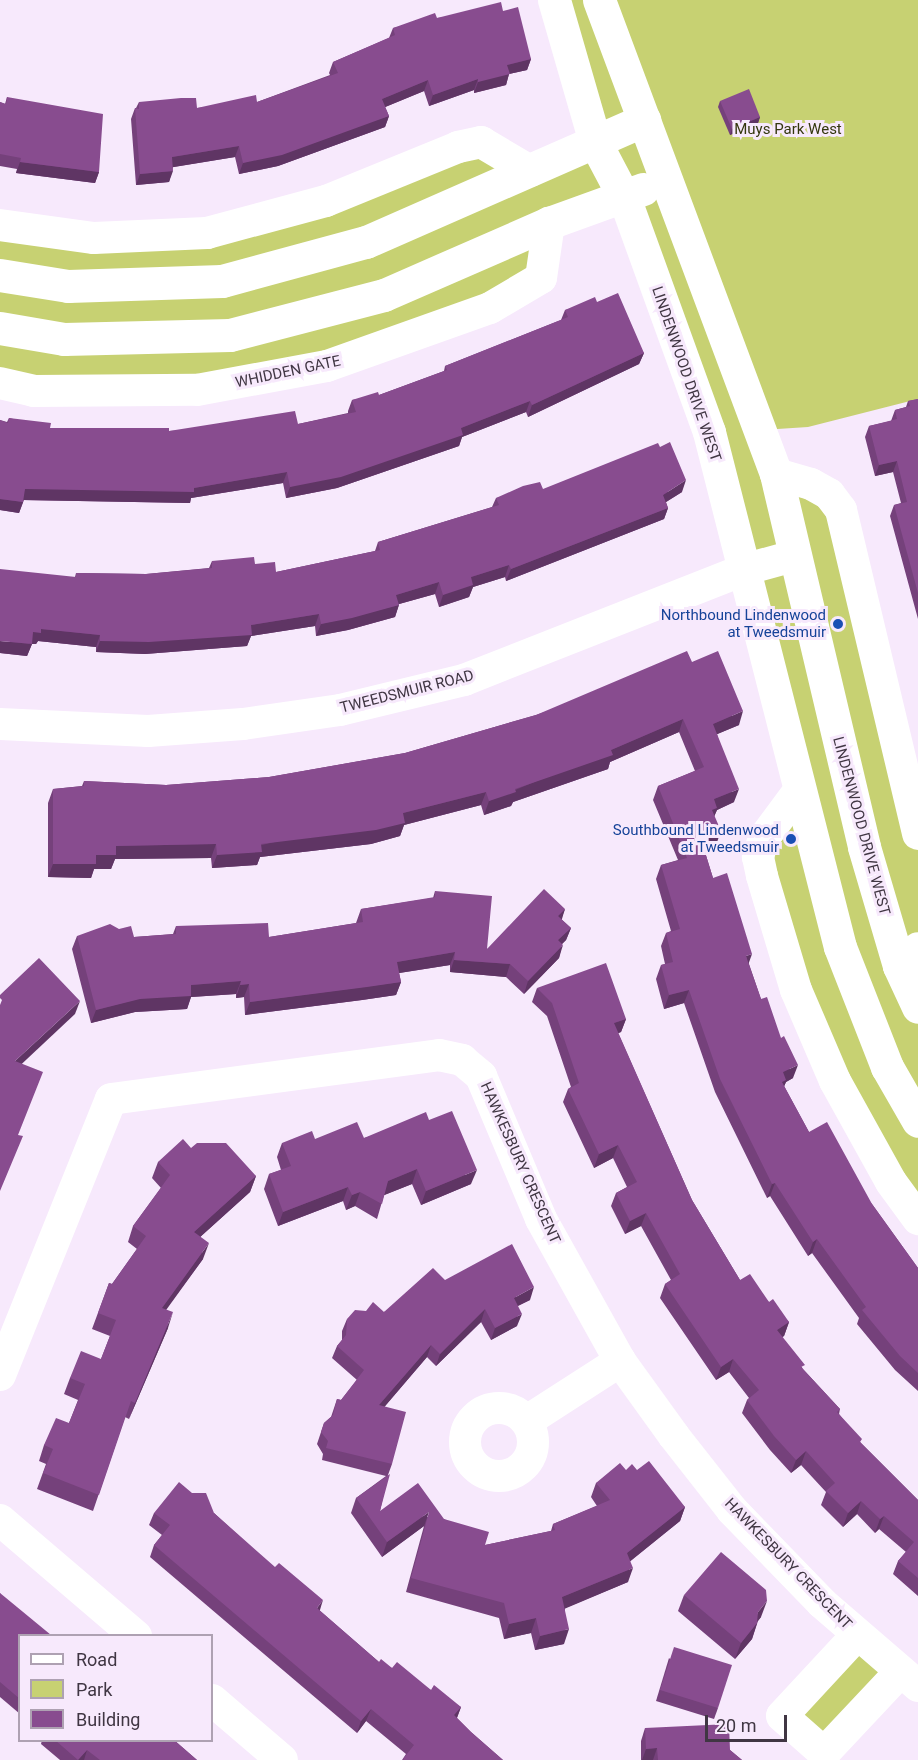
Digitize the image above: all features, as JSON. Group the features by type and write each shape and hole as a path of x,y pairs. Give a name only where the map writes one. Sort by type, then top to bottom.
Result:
{"street":[{"name":"LINDENWOOD DRIVE WEST","path":"554,0 595,142 624,197 709,432 798,792 840,947 887,1067 918,1121"},
{"name":"LINDENWOOD DRIVE WEST","path":"599,0 776,474 864,846 909,957 918,1007"},
{"path":"0,275 68,286 222,281 366,242 644,120"},
{"path":"0,225 94,238 207,232 327,201 458,147 481,142 530,171"},
{"path":"0,328 64,339 230,335 384,295 549,223 624,197 667,177"},
{"name":"WHIDDEN GATE","path":"0,383 34,391 197,390 327,366 490,308 541,278 549,223"},
{"path":"776,474 811,484 830,494 841,510 918,834"},
{"name":"TWEEDSMUIR ROAD","path":"0,724 148,730 243,724 340,710 464,680 743,570 794,556"},
{"path":"798,792 764,838 759,857 762,876 796,990 835,1081 891,1182 918,1219"},
{"name":"HAWKESBURY CRESCENT","path":"0,1375 111,1099 439,1055 462,1060 481,1076 541,1219 620,1361 732,1510 857,1635 909,1678"},
{"path":"527,1421 620,1361"},
{"path":"0,1520 135,1634"},
{"path":"857,1635 782,1716 824,1753 909,1678"},
{"path":"213,1701 282,1760"}],"green space":[{"name":"Muys Park West","path":"554,0 918,0 918,399 808,427 762,430 776,474 829,494 918,834 918,1219 891,1182 762,877 798,792 624,197 549,223 541,278 490,308 197,390 0,383 0,225 207,233 458,147 530,171 595,141"},
{"path":"857,1635 901,1671 824,1753 782,1716"}],"building":[{"path":"501,2 503,11 518,7 531,59 507,65 510,74 478,82 478,79 433,95 428,80 382,99 389,116 282,155 243,163 239,146 172,157 173,171 140,174 135,108 139,109 139,102 196,98 197,108 256,95 257,102 338,73 333,62 395,35 393,28 435,13 437,18"},
{"path":"749,89 760,117 732,129 720,101"},
{"path":"7,97 103,114 99,172 20,162 21,158 0,154 0,102 6,104"},
{"path":"618,293 644,353 532,405 530,401 461,428 463,435 341,477 290,487 287,472 194,488 194,492 25,489 23,502 0,499 0,420 8,423 9,418 51,423 50,428 169,428 169,431 295,411 298,424 356,412 352,400 378,392 379,395 447,370 445,366 568,317 565,310 595,297 597,302"},
{"path":"918,399 918,593 894,505 907,502 897,461 879,465 869,426 897,419 895,410 910,406 908,401"},
{"path":"670,442 686,480 663,495 668,508 511,569 509,565 471,577 473,585 443,595 439,582 396,595 399,605 321,624 319,614 251,625 252,635 149,642 100,641 100,635 41,629 41,633 33,632 32,644 0,641 0,569 76,577 76,573 146,574 212,568 212,561 254,557 255,564 275,562 276,572 380,550 378,542 499,505 496,498 523,486 540,482 543,489 658,443 660,447"},
{"path":"687,651 692,662 718,651 743,711 713,724 739,789 714,799 717,808 712,810 721,831 701,839 713,878 727,873 752,954 746,956 761,999 767,997 781,1038 784,1036 798,1065 783,1072 786,1080 782,1082 809,1132 827,1122 872,1204 918,1268 918,1373 900,1356 862,1310 866,1307 817,1239 813,1242 775,1183 772,1184 720,1079 689,990 669,995 661,965 673,962 666,933 680,929 661,865 687,858 658,786 704,767 683,719 611,750 613,755 515,789 516,792 489,801 486,792 403,813 405,823 376,830 261,844 262,852 217,855 216,844 116,846 116,855 96,855 96,864 53,864 53,789 84,786 84,781 166,785 269,777 405,753 536,715"},
{"path":"544,889 565,909 558,916 571,928 558,940 563,945 528,981 510,964 454,960 455,952 397,962 401,982 250,1002 249,984 240,985 241,981 191,985 191,996 140,999 96,1010 77,936 110,924 119,929 131,926 134,937 176,934 176,926 268,923 269,937 363,922 361,909 435,897 435,891 492,896 487,949"},
{"path":"39,958 80,1001 15,1061 43,1072 18,1135 23,1136 0,1191 0,1005 2,1000 0,995"},
{"path":"606,963 626,1019 614,1023 692,1200 740,1280 750,1274 769,1302 773,1299 789,1322 777,1330 805,1365 801,1367 840,1409 837,1412 862,1439 860,1442 918,1500 918,1578 898,1561 914,1542 884,1516 880,1519 861,1501 848,1513 826,1491 835,1483 806,1451 796,1460 774,1436 747,1400 759,1390 733,1359 721,1367 665,1284 680,1274 646,1213 630,1221 616,1193 637,1182 618,1145 599,1154 568,1089 579,1083 552,1003 537,988"},
{"path":"452,1111 477,1170 426,1191 417,1169 388,1181 382,1204 360,1192 352,1195 348,1187 283,1212 269,1174 291,1166 282,1143 312,1131 315,1139 357,1122 364,1138 426,1112 429,1120"},
{"path":"183,1139 191,1148 197,1143 226,1143 256,1176 194,1232 209,1243 162,1308 173,1312 135,1403 131,1401 99,1495 43,1473 53,1449 44,1445 56,1418 69,1423 85,1384 70,1378 81,1351 101,1359 116,1320 98,1313 109,1283 112,1284 146,1236 133,1226 170,1175 158,1162"},
{"path":"512,1244 534,1287 514,1298 522,1314 495,1328 485,1309 440,1354 431,1345 379,1405 406,1412 392,1464 326,1448 328,1441 321,1432 324,1423 333,1415 337,1399 341,1400 364,1370 337,1346 346,1335 347,1319 355,1310 366,1311 373,1302 384,1312 433,1268 445,1280"},
{"path":"649,1461 685,1507 627,1553 633,1568 562,1597 569,1629 540,1636 536,1618 509,1624 504,1603 411,1578 429,1512 387,1542 356,1498 390,1474 380,1511 418,1483 444,1519 489,1532 485,1545 555,1530 553,1524 610,1500 596,1483 620,1463 626,1470 632,1464 637,1470"},
{"path":"179,1482 192,1493 206,1493 214,1513 275,1567 279,1563 323,1600 317,1608 379,1662 381,1659 392,1668 397,1662 431,1690 434,1685 461,1707 454,1715 503,1760 404,1760 414,1745 371,1709 361,1721 154,1545 170,1525 154,1513"},
{"path":"721,1552 766,1590 767,1601 758,1612 757,1623 741,1643 684,1595"},
{"path":"0,1593 50,1634 18,1634 18,1697 0,1682"},
{"path":"674,1647 732,1665 718,1708 660,1690"},
{"path":"729,1724 730,1750 742,1760 658,1760 657,1748 646,1749 645,1728"},
{"path":"57,1742 176,1742 197,1760 100,1760 87,1750 78,1760"}],"place":[{"name":"Northbound Lindenwood at Tweedsmuir","path":"838,624"},
{"name":"Southbound Lindenwood at Tweedsmuir","path":"791,839"}]}
